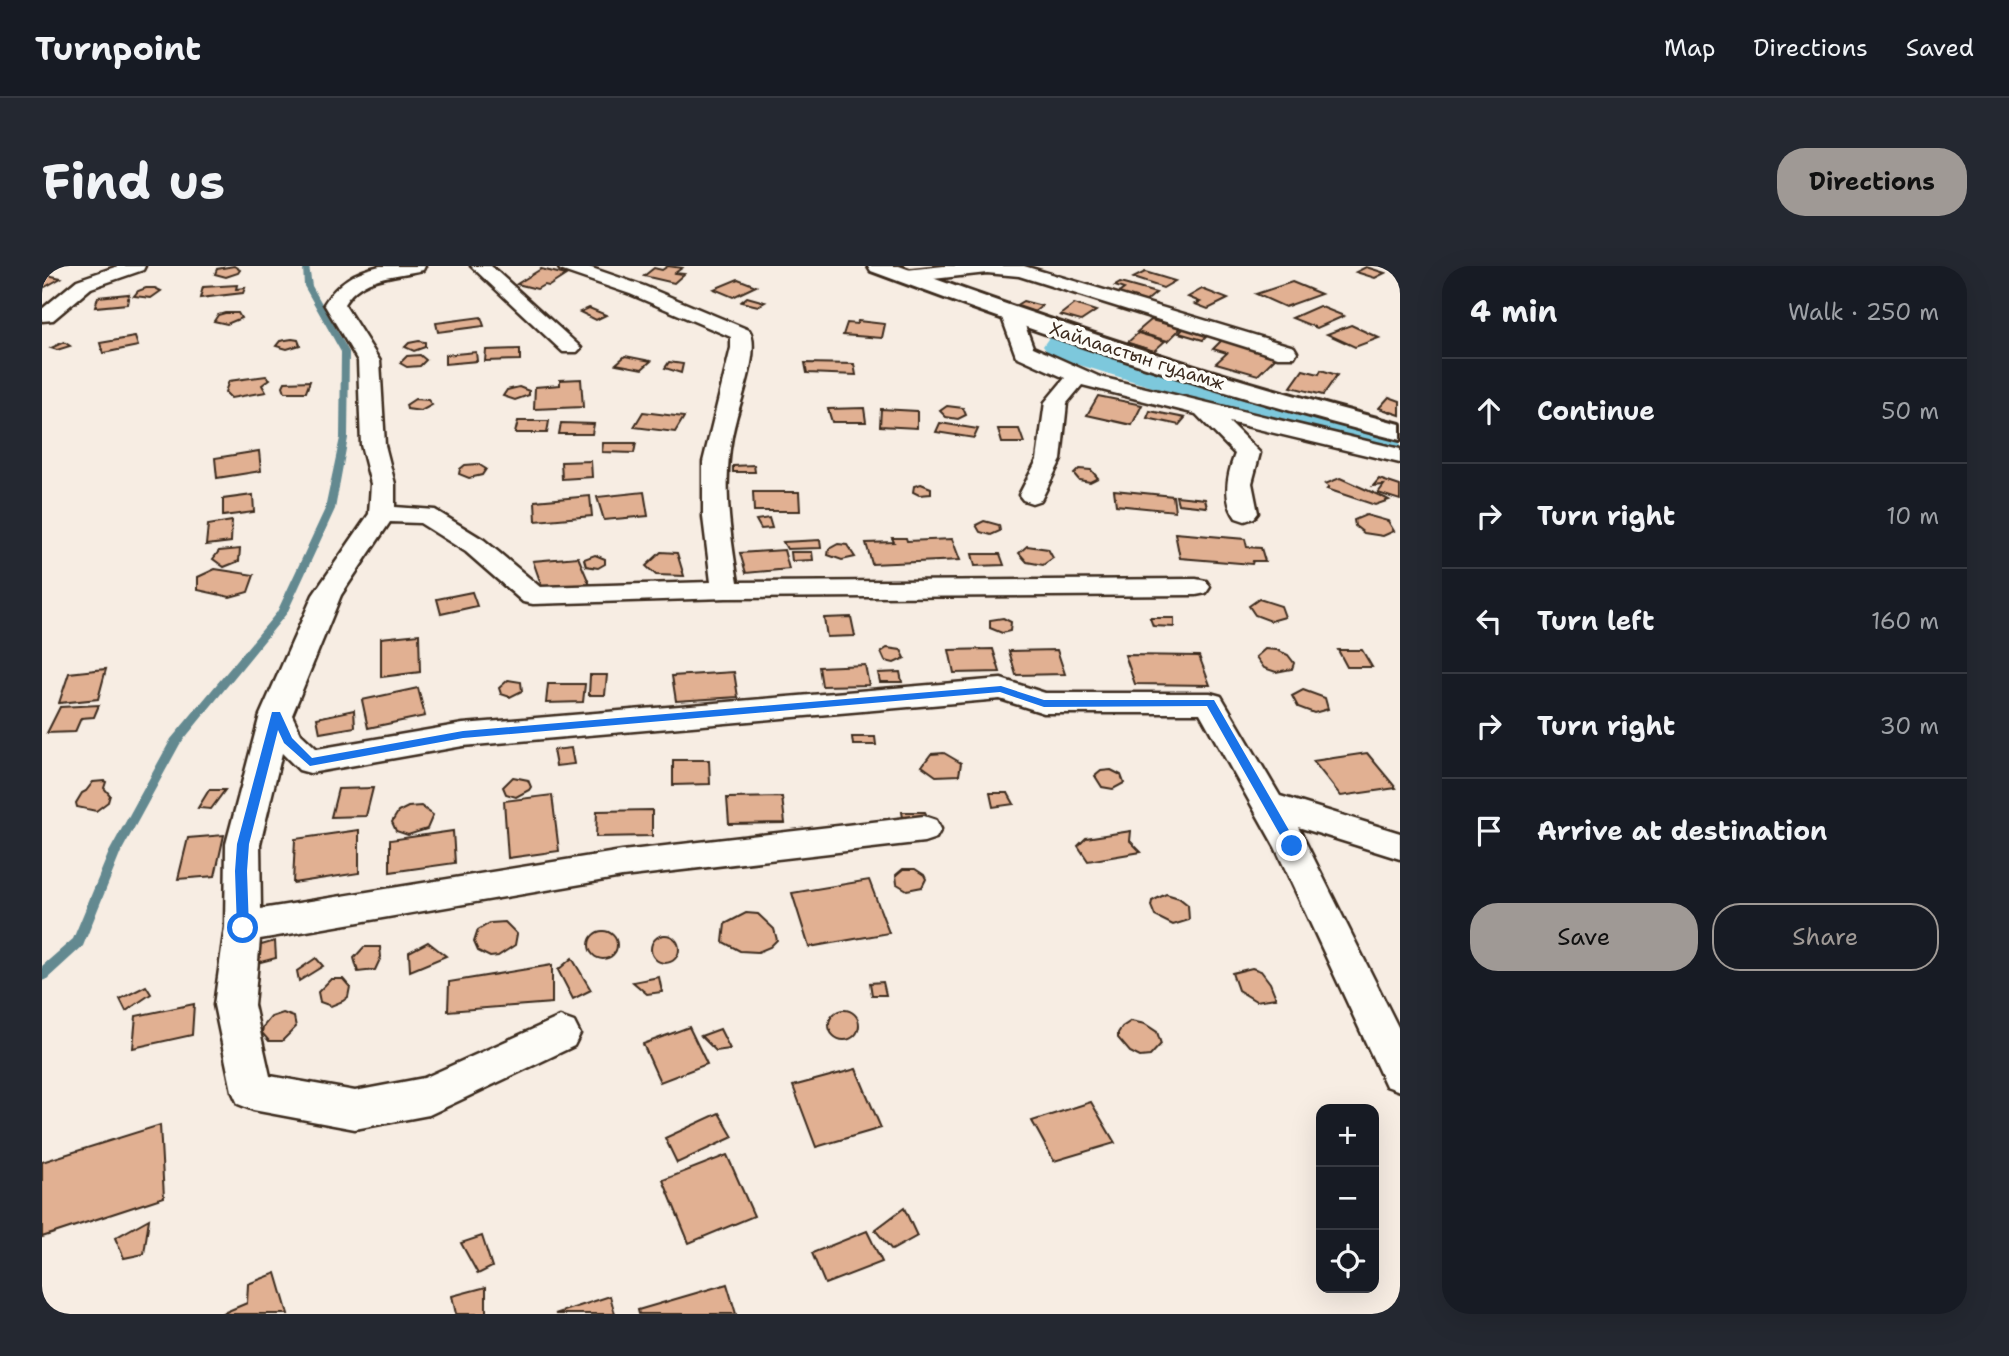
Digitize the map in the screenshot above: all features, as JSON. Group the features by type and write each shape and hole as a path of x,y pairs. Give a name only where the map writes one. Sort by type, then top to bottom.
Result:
{"main road":[{"name":"Хайлаастын гудамж","path":"878,266 1161,366 1328,415 1400,432"}],"street":[{"path":"46,316 84,284 136,266"},
{"path":"416,266 385,270 357,280 341,290 334,304 369,360 373,445 383,484 382,514 327,595 276,715 243,844 243,928 234,1005 253,1091 355,1110 429,1096 560,1034"},
{"path":"480,266 570,348"},
{"path":"567,266 637,290 742,334 743,357 717,446 715,516 726,590"},
{"path":"906,276 987,267 1021,271 1286,352"},
{"path":"1012,315 1024,351 1093,382 1400,456"},
{"path":"1032,495 1049,460 1049,436 1056,402 1078,376"},
{"path":"1205,410 1248,453 1238,477 1238,491 1245,513"},
{"path":"382,514 426,515 475,546 533,596 726,590 1196,587"},
{"path":"276,715 288,740 310,762 463,735 1001,689 1044,703 1210,703 1292,846 1400,1073"},
{"path":"1270,805 1400,846"},
{"path":"243,928 622,864 924,830"}],"building":[{"path":"234,266 240,270 238,273 226,277 215,274 217,269"},
{"path":"668,266 682,268 675,273 684,274 674,283 644,276 654,268 662,270"},
{"path":"1366,267 1385,273 1375,278 1356,272"},
{"path":"541,269 566,275 549,286 544,285 537,289 517,284"},
{"path":"1145,272 1175,281 1163,288 1133,278"},
{"path":"42,274 61,278 45,287 42,286"},
{"path":"738,279 756,286 733,297 714,289"},
{"path":"1292,282 1321,294 1285,307 1256,294"},
{"path":"1120,283 1156,293 1144,303 1116,295 1124,289 1115,286"},
{"path":"237,285 236,289 245,288 243,293 200,298 203,287"},
{"path":"146,288 161,291 151,298 134,296"},
{"path":"1202,289 1228,299 1208,309 1195,304 1200,302 1188,297"},
{"path":"129,294 127,304 95,307 98,297"},
{"path":"747,297 765,302 758,306 741,302"},
{"path":"1023,301 1042,306 1034,312 1015,306"},
{"path":"1074,304 1096,311 1081,321 1060,315"},
{"path":"1319,306 1344,316 1317,328 1292,318"},
{"path":"589,308 606,315 596,320 580,312"},
{"path":"238,313 241,318 227,324 214,321 218,315"},
{"path":"481,317 484,326 438,332 436,323"},
{"path":"1151,320 1181,328 1168,341 1137,332"},
{"path":"858,321 885,324 882,338 843,335 847,323 857,324"},
{"path":"1351,325 1379,338 1355,347 1327,334"},
{"path":"1184,328 1208,335 1203,340 1179,333"},
{"path":"1138,333 1165,341 1154,351 1127,343"},
{"path":"135,337 138,346 103,353 100,343"},
{"path":"298,340 300,345 287,349 276,346 280,341"},
{"path":"1222,340 1277,356 1258,375 1216,363 1227,353 1213,349"},
{"path":"64,342 70,346 57,350 51,348"},
{"path":"425,342 425,347 414,351 405,347 409,343"},
{"path":"520,349 520,360 485,361 486,350"},
{"path":"476,352 477,361 445,364 445,355"},
{"path":"420,355 426,360 420,366 407,367 400,363 407,356"},
{"path":"625,356 651,361 642,369 616,364"},
{"path":"669,362 683,364 681,373 665,368"},
{"path":"805,363 854,364 856,375 807,373"},
{"path":"1303,370 1319,374 1321,370 1337,375 1323,395 1291,387"},
{"path":"266,376 270,379 262,385 266,392 231,398 225,392 229,381"},
{"path":"581,379 583,407 534,409 535,387 560,385 560,380"},
{"path":"310,381 306,392 285,392 283,386 285,382"},
{"path":"519,387 529,391 529,395 515,400 503,396 507,390"},
{"path":"1098,396 1142,405 1132,425 1087,415"},
{"path":"1389,397 1400,401 1400,415 1379,408"},
{"path":"415,399 428,400 432,405 421,411 407,409 406,405"},
{"path":"947,406 963,408 966,415 958,419 946,417 940,411"},
{"path":"864,408 866,422 832,422 828,409"},
{"path":"881,409 917,411 917,428 880,426"},
{"path":"1150,411 1185,418 1179,425 1147,418"},
{"path":"643,412 684,417 675,432 634,427"},
{"path":"518,421 549,421 547,433 515,433"},
{"path":"561,423 594,424 592,434 559,434"},
{"path":"940,423 978,429 974,438 936,432"},
{"path":"998,429 1019,429 1024,443 1002,443"},
{"path":"603,443 636,443 634,453 602,452"},
{"path":"259,451 261,471 217,478 215,458"},
{"path":"591,461 592,477 562,479 561,462"},
{"path":"478,464 486,469 482,475 469,478 459,474 465,465"},
{"path":"754,465 755,472 733,472 733,466"},
{"path":"1079,469 1091,470 1098,478 1090,482 1079,480 1074,474"},
{"path":"1340,478 1389,500 1375,505 1327,489 1329,487 1325,484"},
{"path":"1379,479 1400,486 1400,500 1378,493 1384,485 1373,486"},
{"path":"921,484 931,488 931,494 919,495 913,492 914,486"},
{"path":"1114,490 1173,496 1175,511 1116,505"},
{"path":"644,492 648,516 604,520 597,497"},
{"path":"753,492 799,492 800,511 754,511"},
{"path":"253,495 254,512 223,516 223,499"},
{"path":"590,496 592,516 536,521 535,501"},
{"path":"1176,496 1205,499 1207,507 1178,504"},
{"path":"1366,515 1388,521 1394,531 1383,536 1364,533 1355,526 1354,520"},
{"path":"769,518 772,528 761,529 756,520"},
{"path":"232,521 231,542 206,545 208,525"},
{"path":"984,521 999,525 1000,531 991,535 980,532 976,525"},
{"path":"1175,533 1245,539 1247,547 1261,548 1265,561 1253,561 1252,564 1180,558"},
{"path":"892,538 906,538 907,541 952,539 960,560 872,564 866,543 894,542"},
{"path":"820,540 821,548 787,549 783,542"},
{"path":"838,544 847,545 855,557 842,560 828,555 829,549"},
{"path":"1027,546 1048,549 1053,558 1043,565 1027,562 1019,553"},
{"path":"240,549 239,561 224,567 213,559 219,551"},
{"path":"784,550 789,569 746,573 740,553"},
{"path":"661,552 677,553 684,576 656,575 646,566"},
{"path":"791,552 812,552 813,560 792,561"},
{"path":"972,554 1000,554 1004,565 975,566"},
{"path":"595,555 605,559 605,564 598,568 586,566 584,559"},
{"path":"578,557 590,585 542,587 533,561"},
{"path":"215,569 254,575 248,592 230,597 198,590 198,577"},
{"path":"472,592 477,606 441,614 437,599"},
{"path":"1259,599 1281,606 1285,617 1271,621 1255,615 1249,606"},
{"path":"851,617 855,636 827,637 824,618"},
{"path":"1003,618 1011,622 1010,631 1002,633 990,628 990,620"},
{"path":"1150,618 1174,618 1174,627 1153,626"},
{"path":"419,634 420,672 381,677 381,638"},
{"path":"887,648 901,650 905,658 894,663 885,661 881,652"},
{"path":"993,649 1000,672 954,673 949,650"},
{"path":"1265,649 1288,655 1294,663 1292,669 1276,672 1264,668 1256,657"},
{"path":"1057,650 1065,674 1016,675 1009,651"},
{"path":"1338,650 1362,650 1372,667 1347,667"},
{"path":"1125,655 1199,656 1210,685 1135,684"},
{"path":"865,665 869,685 822,686 819,667"},
{"path":"106,669 98,699 59,703 69,673"},
{"path":"734,672 738,697 676,701 672,676"},
{"path":"900,672 902,682 880,682 878,673"},
{"path":"590,675 607,675 605,695 589,695"},
{"path":"508,680 521,682 522,691 510,697 501,694 499,688"},
{"path":"548,684 585,684 583,702 546,703"},
{"path":"418,688 425,716 368,728 362,700"},
{"path":"1303,690 1325,698 1328,709 1314,713 1298,707 1292,696"},
{"path":"99,705 94,717 81,718 75,732 47,733 60,707"},
{"path":"354,710 355,727 320,733 317,718"},
{"path":"852,737 875,737 876,745 853,745"},
{"path":"571,748 574,764 556,766 553,750"},
{"path":"944,753 961,763 959,775 936,776 922,766 931,754"},
{"path":"1367,753 1396,788 1341,796 1313,761"},
{"path":"673,760 709,760 710,784 673,785"},
{"path":"1111,770 1121,775 1124,783 1113,789 1102,787 1095,776 1101,771"},
{"path":"513,777 528,780 531,787 529,790 516,797 506,794 503,787"},
{"path":"104,781 104,788 110,795 108,802 96,811 77,807 76,803 82,793 93,782"},
{"path":"373,788 366,816 331,817 338,789"},
{"path":"209,790 225,790 211,809 198,808"},
{"path":"990,793 1008,793 1014,804 993,807"},
{"path":"552,795 559,851 508,858 504,801"},
{"path":"782,797 785,823 729,824 727,798"},
{"path":"421,806 433,815 427,829 408,835 396,831 392,822 398,812 408,807"},
{"path":"652,810 652,836 596,837 597,811"},
{"path":"902,812 925,812 931,824 904,823"},
{"path":"359,830 359,873 293,883 295,839"},
{"path":"453,831 455,863 390,872 390,840"},
{"path":"1131,831 1130,841 1141,852 1088,861 1078,846 1086,838"},
{"path":"224,835 215,876 178,879 188,838"},
{"path":"903,869 915,869 924,875 926,879 922,887 907,890 897,884 896,875"},
{"path":"869,880 889,933 809,947 792,893"},
{"path":"1166,894 1179,898 1188,905 1189,920 1173,925 1155,916 1152,901"},
{"path":"746,913 758,914 774,929 777,940 770,947 758,952 740,951 723,942 725,924"},
{"path":"505,922 517,934 515,945 498,956 490,957 478,951 474,942 478,930 490,923"},
{"path":"603,931 613,935 617,945 613,955 603,959 593,955 589,945 593,935"},
{"path":"665,935 675,939 679,949 675,959 665,963 655,959 651,949 655,939"},
{"path":"275,941 276,958 253,964 251,948"},
{"path":"428,942 446,956 410,971 409,952"},
{"path":"364,947 380,947 381,957 375,970 358,972 354,958"},
{"path":"316,958 323,966 299,981 297,971"},
{"path":"572,958 591,990 573,999 558,970"},
{"path":"552,965 552,1003 448,1011 449,982"},
{"path":"1252,968 1261,971 1276,998 1256,1001 1238,990 1232,973"},
{"path":"659,977 662,992 647,994 633,982"},
{"path":"331,979 343,979 350,987 348,997 331,1006 320,1002 318,992"},
{"path":"883,982 886,995 872,995 870,983"},
{"path":"146,986 151,994 126,1011 120,999"},
{"path":"194,1004 192,1035 133,1048 136,1016"},
{"path":"844,1010 855,1014 859,1025 855,1036 844,1040 833,1036 829,1025 833,1014"},
{"path":"283,1013 294,1017 296,1027 282,1041 269,1041 262,1033 263,1027 271,1017"},
{"path":"1131,1021 1145,1024 1157,1032 1161,1044 1150,1056 1140,1057 1130,1052 1118,1038 1122,1027"},
{"path":"689,1027 707,1064 660,1082 643,1044"},
{"path":"720,1029 730,1049 716,1051 701,1036"},
{"path":"856,1069 881,1128 816,1147 793,1086"},
{"path":"1091,1102 1115,1143 1054,1161 1032,1121"},
{"path":"719,1113 733,1137 677,1163 665,1138"},
{"path":"160,1125 164,1197 42,1237 42,1162"},
{"path":"727,1155 754,1216 689,1243 663,1180"},
{"path":"904,1208 917,1236 892,1250 875,1230"},
{"path":"149,1219 144,1254 124,1258 115,1238"},
{"path":"867,1231 882,1262 825,1284 812,1253"},
{"path":"482,1236 492,1267 478,1274 461,1243"},
{"path":"276,1273 288,1314 221,1314 247,1303 248,1284"},
{"path":"727,1284 736,1314 639,1314 638,1310"},
{"path":"486,1287 486,1314 456,1314 452,1296"},
{"path":"610,1296 615,1314 555,1314"}],"waterway":[{"path":"42,975 78,942 115,852 175,742 282,613 330,509 344,438 345,352 308,286 306,266"},
{"path":"1066,346 1400,447"}],"route":[{"path":"243,928 243,844 276,715 288,740 310,762 463,735 1001,689 1044,703 1210,703 1292,846"}]}
